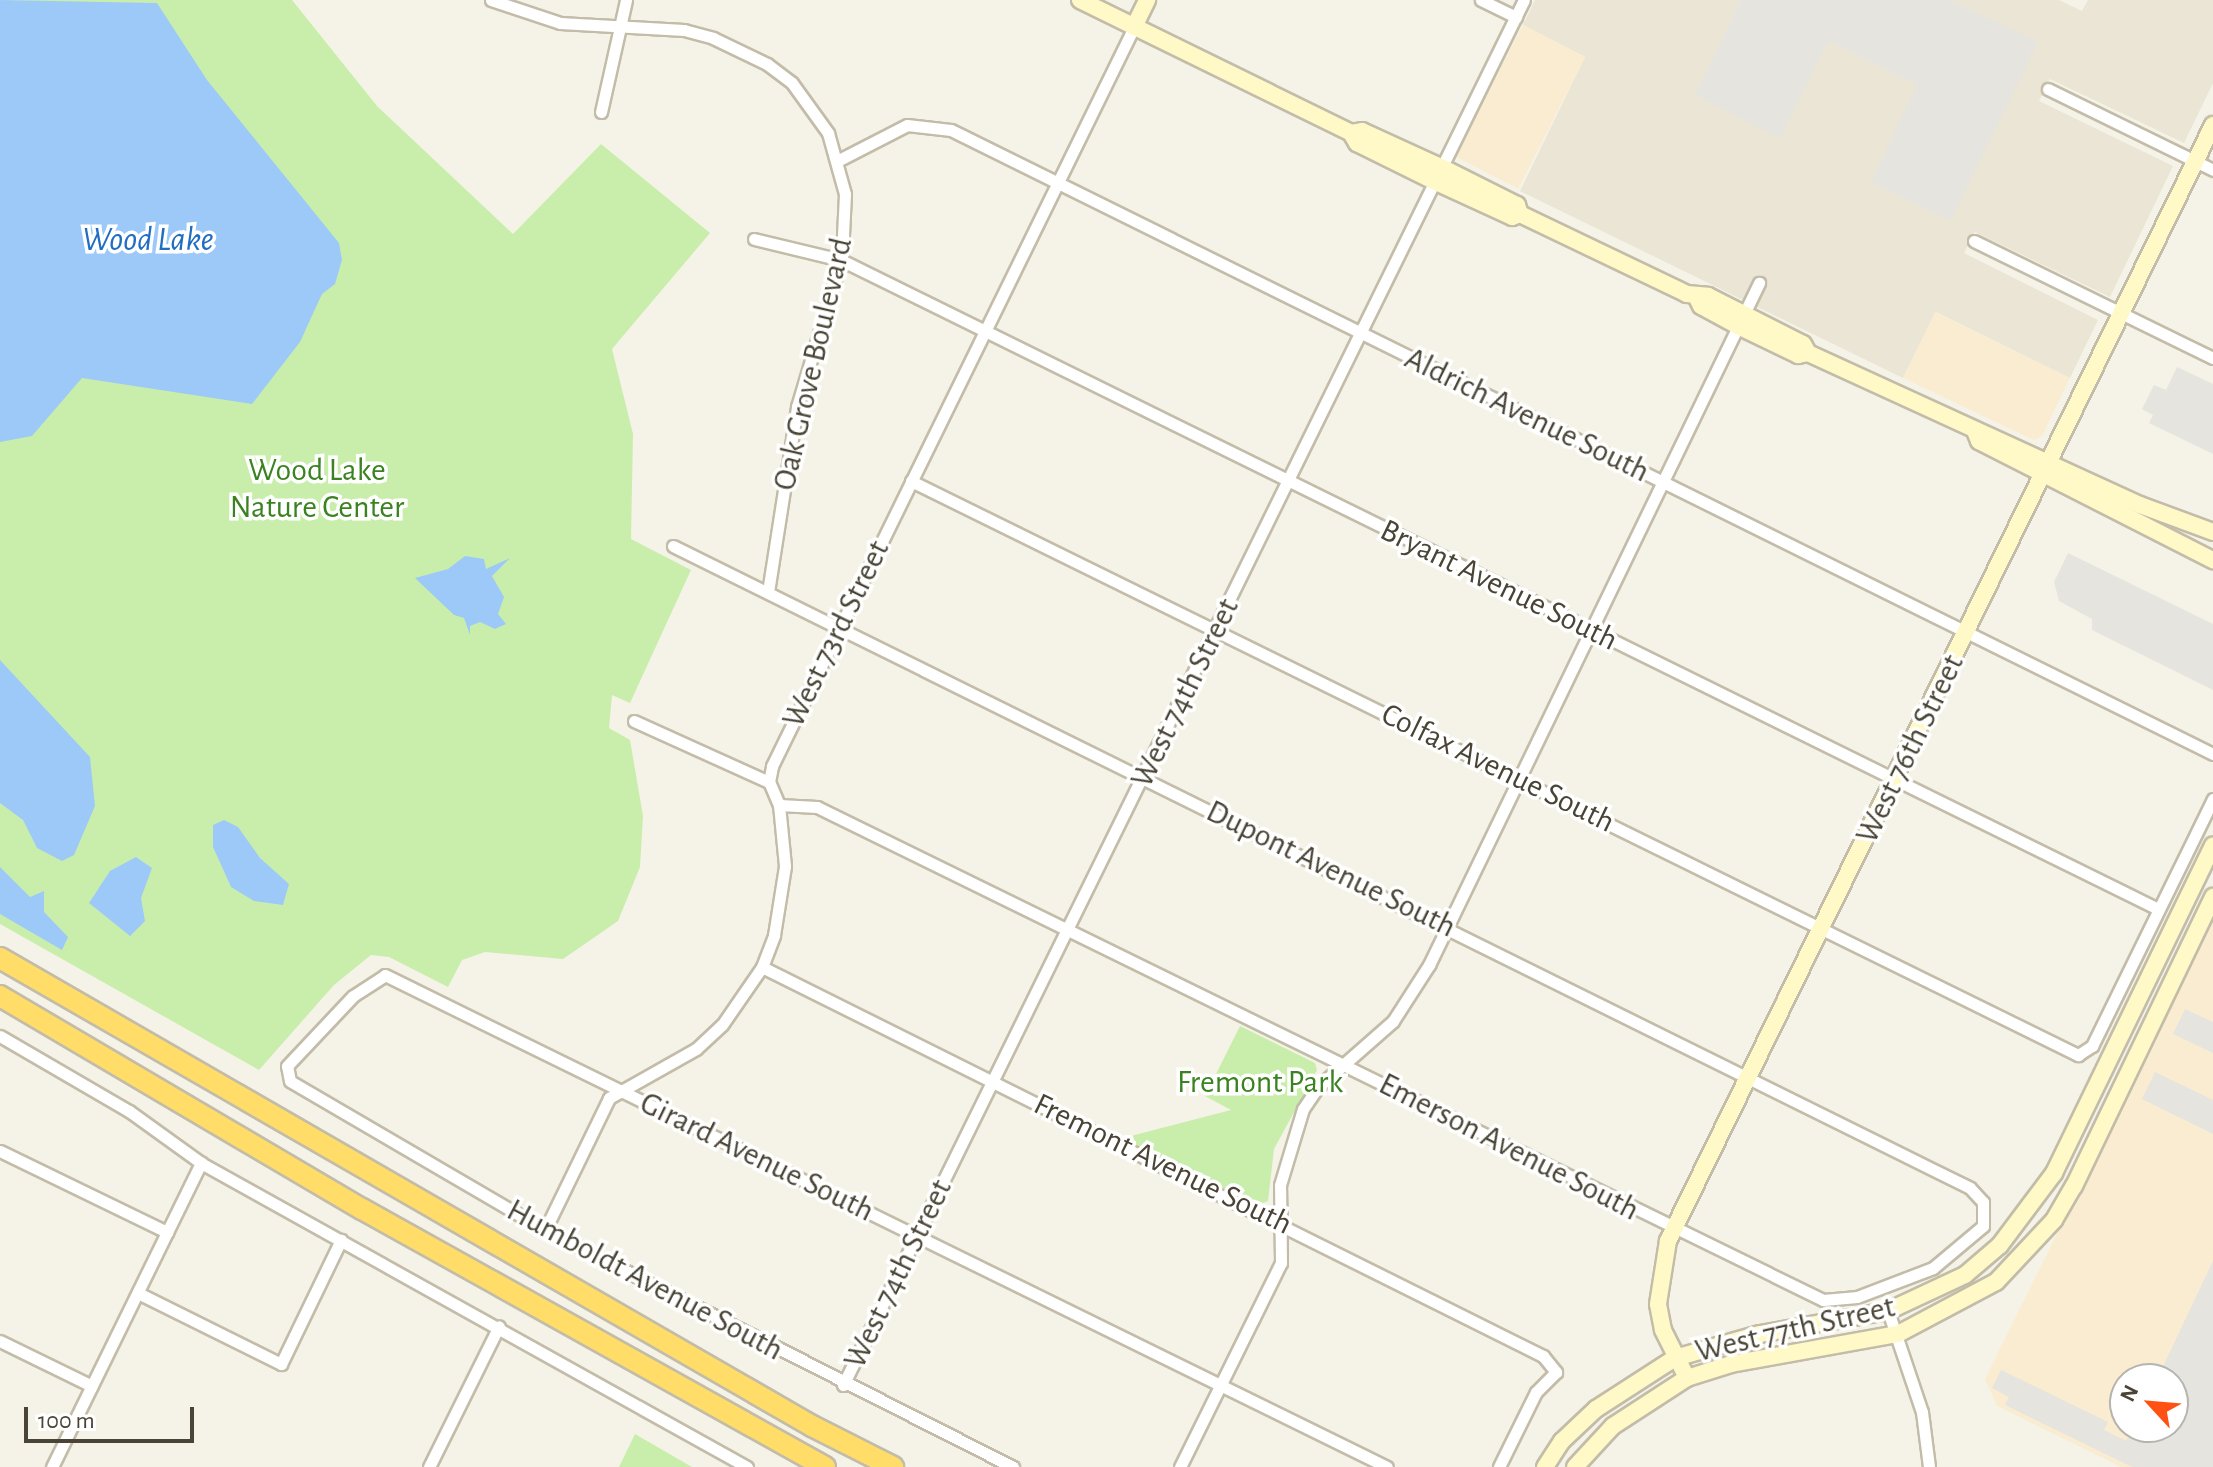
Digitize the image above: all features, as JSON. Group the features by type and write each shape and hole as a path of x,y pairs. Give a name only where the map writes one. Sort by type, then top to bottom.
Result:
{"highway":[{"path":"0,958 812,1426 893,1467"},
{"path":"0,996 362,1209 825,1467"}],"street":[{"name":"Oak Grove Boulevard","path":"491,0 560,23 684,30 713,38 767,64 812,105 839,160 846,225 841,260 797,407 768,592"},
{"path":"601,112 626,0"},
{"path":"1080,0 1351,133 1362,131 1512,217 1520,214 1696,296 1701,306 1803,344 1808,353 1975,431 1985,430 2213,560"},
{"name":"West 73rd Street","path":"769,782 772,766 1147,0"},
{"path":"1481,0 1516,17"},
{"name":"West 74th Street","path":"843,1385 1524,0"},
{"path":"2048,89 2213,170"},
{"name":"Aldrich Avenue South","path":"839,160 907,125 921,123 951,130 1968,630 2213,754"},
{"name":"West 76th Street","path":"1687,1378 1675,1358 1658,1293 1660,1268 1674,1230 2213,125"},
{"name":"Bryant Avenue South","path":"754,239 841,260 2158,909"},
{"path":"1974,241 2213,358"},
{"path":"1180,1467 1274,1280 1283,1247 1280,1185 1292,1133 1318,1087 1393,1021 1448,926 1759,283"},
{"path":"2046,466 2213,532"},
{"name":"Colfax Avenue South","path":"911,481 1822,927 2072,1054 2083,1054 2158,909"},
{"name":"Dupont Avenue South","path":"673,546 1751,1075 1970,1188 1983,1202 1983,1226 1941,1264"},
{"path":"545,1230 609,1098 696,1049 722,1025 762,967 782,901 785,866 779,805 769,782 634,721"},
{"path":"2158,909 2213,799"},
{"name":"Emerson Avenue South","path":"779,805 817,807 1674,1230 1823,1300 1857,1297 1941,1264"},
{"name":"West 77th Street","path":"1545,1467 1562,1441 1596,1409 1675,1358 1760,1334 1888,1311 1965,1275 2029,1212 2054,1173 2213,846"},
{"name":"West 77th Street","path":"1575,1467 1613,1426 1687,1378 1731,1364 1898,1334 1996,1282 2054,1220 2213,897"},
{"name":"Fremont Avenue South","path":"762,967 1282,1223 1543,1356 1556,1372 1536,1392 1499,1467"},
{"name":"Girard Avenue South","path":"286,1076 287,1066 353,996 385,975 1387,1467"},
{"path":"0,1036 129,1111 201,1163 499,1326 747,1467"},
{"name":"Humboldt Avenue South","path":"286,1076 545,1230 843,1385 1013,1467"},
{"path":"0,1151 167,1232"},
{"path":"52,1467 201,1163"},
{"path":"138,1293 281,1364 341,1240"},
{"path":"1888,1311 1922,1412 1929,1467"},
{"path":"429,1467 499,1326"},
{"path":"0,1341 92,1386"}],"shaded area":[{"path":"1535,0 2059,0 2082,11 2088,0 2213,0 2213,83 2184,143 2050,79 2039,101 2173,166 2110,297 1975,232 1964,253 2098,320 2070,378 1936,312 1903,378 1520,191 1585,57 1523,25"},
{"path":"1741,0 1949,0 2038,42 1950,221 1871,182 1917,85 1828,41 1780,138 1695,95"},
{"path":"1523,25 1585,57 1518,189 1456,157"},
{"path":"1935,312 2070,378 2042,436 2034,440 1903,378"},
{"path":"2177,367 2213,384 2213,454 2149,423 2153,415 2142,409 2154,385 2166,390"},
{"path":"2068,553 2213,624 2213,690 2092,630 2092,619 2059,601 2054,582"},
{"path":"2213,919 2213,1467 2121,1467 1997,1406 1985,1379"},
{"path":"2185,1009 2213,1022 2213,1053 2173,1034"},
{"path":"2155,1072 2213,1100 2213,1134 2142,1099"},
{"path":"2213,1261 2213,1467 2132,1467 2005,1405 2009,1397 1992,1388 2001,1370 2108,1422 2104,1430 2109,1432 2109,1443 2189,1443 2189,1363 2165,1363"}],"green space":[{"name":"Wood Lake Nature Center","path":"0,0 292,0 377,106 513,234 601,144 710,233 612,349 633,434 631,539 691,570 630,703 612,695 609,728 630,740 643,816 640,867 618,921 563,959 485,952 462,960 448,987 389,957 371,955 334,985 259,1070 0,924"},
{"name":"Fremont Park","path":"1240,1026 1315,1063 1317,1070 1274,1149 1268,1201 1258,1205 1123,1138 1231,1110 1205,1096"},
{"path":"635,1434 692,1467 619,1467"}],"water":[{"name":"Wood Lake","path":"0,0 157,3 207,80 339,243 342,260 335,284 322,294 300,342 252,404 82,378 32,436 0,442"},
{"path":"465,556 484,559 486,569 510,558 492,576 504,597 498,614 506,624 495,629 480,622 470,626 470,635 464,618 454,615 415,578 448,569"},
{"path":"0,660 90,757 95,806 74,855 62,861 37,848 23,820 0,803"},
{"path":"224,820 238,827 260,858 289,884 283,905 254,901 231,887 213,847 213,825"},
{"path":"136,857 152,868 141,898 145,921 130,936 89,903 110,871"},
{"path":"0,867 30,897 44,891 44,912 68,937 62,950 0,914"}]}
